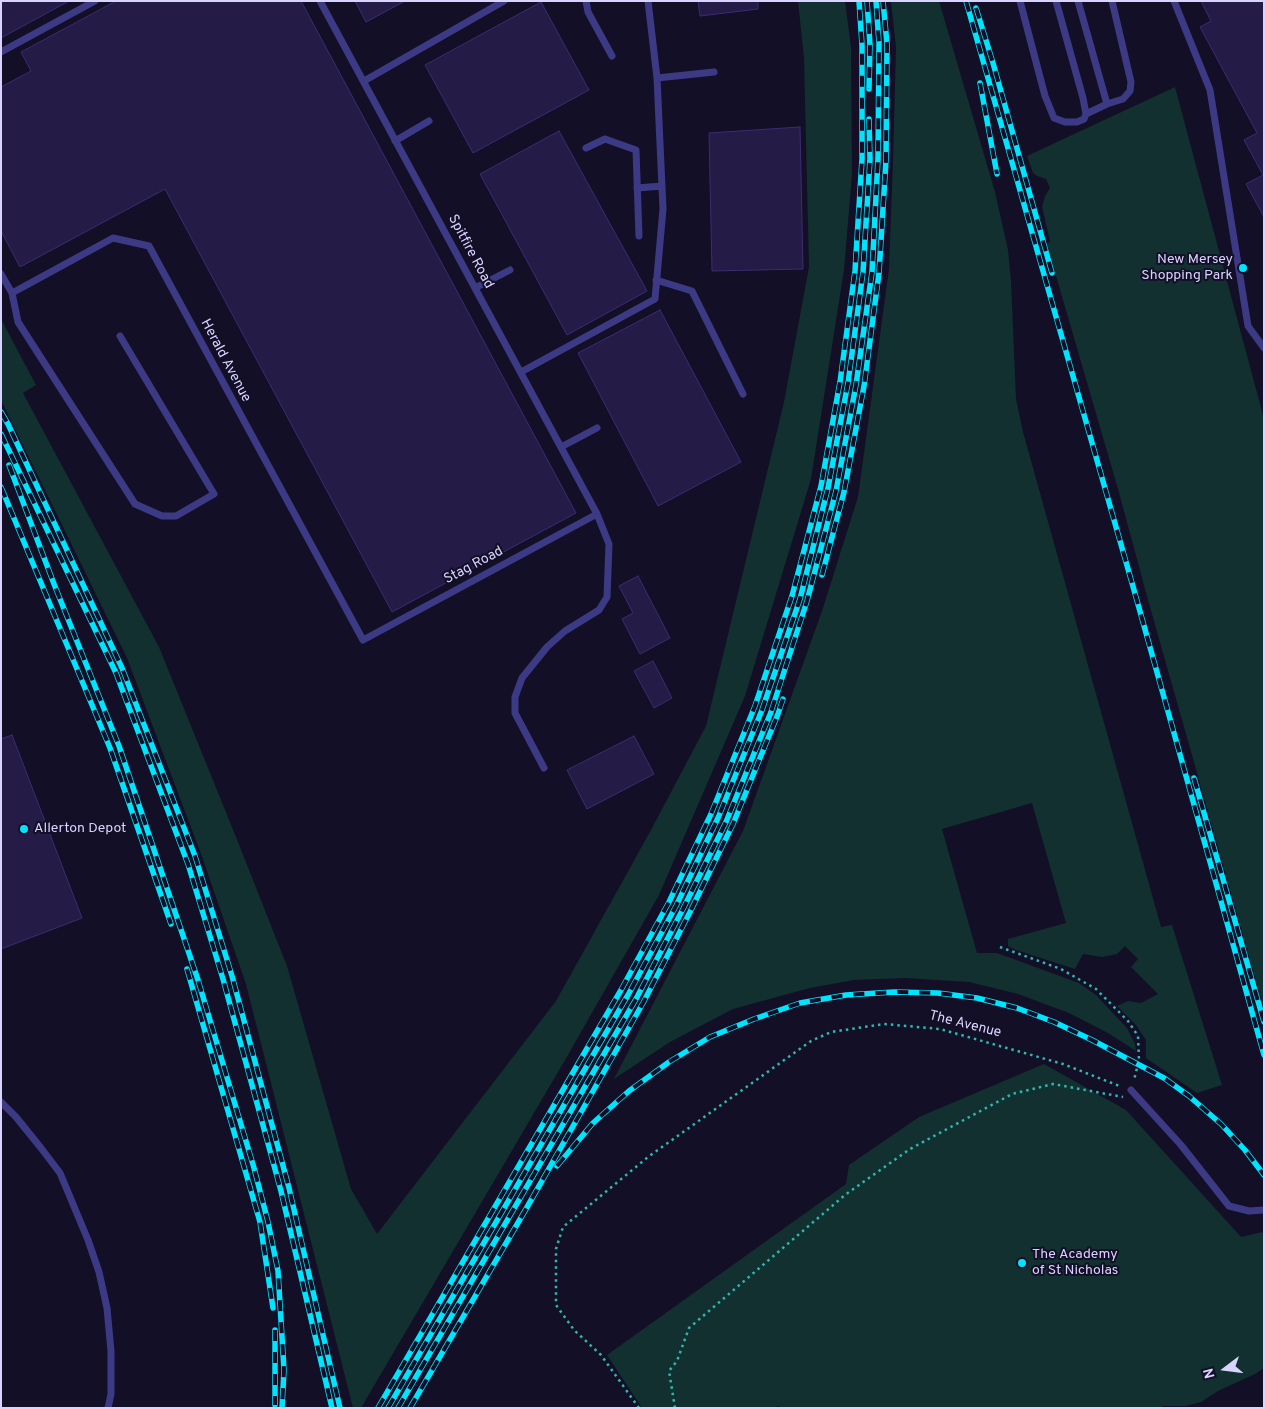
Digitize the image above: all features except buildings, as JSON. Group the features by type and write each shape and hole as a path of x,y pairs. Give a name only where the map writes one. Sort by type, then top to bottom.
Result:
{"lane":[{"path":"1,52 95,1"},
{"name":"Spitfire Road","path":"320,1 597,514 609,544 607,597 599,610 565,631 547,647 522,678 515,697 515,713 544,768"},
{"path":"364,82 504,1"},
{"path":"586,1 588,12 612,56"},
{"path":"520,372 655,299 663,209 657,78 648,1"},
{"path":"1020,1 1045,96 1054,118 1065,122 1077,122 1084,119 1086,114 1056,1"},
{"path":"1078,1 1107,104"},
{"path":"1086,114 1123,98 1130,91 1131,82 1112,1"},
{"path":"1174,1 1210,90 1248,326 1264,348"},
{"path":"657,78 714,72"},
{"path":"396,141 429,122"},
{"path":"586,148 605,139 636,150 638,236"},
{"path":"637,188 662,186"},
{"name":"Herald Avenue","path":"12,294 114,238 149,246 363,640"},
{"path":"475,288 510,270"},
{"path":"1,274 12,294 18,322 135,504 162,516 176,516 214,494 120,336"},
{"path":"656,280 692,291 743,394"},
{"path":"561,447 597,428"},
{"name":"Stag Road","path":"363,640 597,514"},
{"path":"1131,1090 1181,1144 1229,1206 1249,1211 1264,1210"},
{"path":"1,1102 21,1123 60,1173 99,1272 107,1308 111,1351 111,1394 108,1408"}],"path":[{"path":"1000,946 1061,970 1096,989 1128,1021 1138,1036 1139,1051 1138,1068 1131,1090"},
{"name":"The Avenue","path":"639,1408 601,1355 574,1330 556,1305 556,1249 563,1227 648,1158 811,1041 831,1032 884,1024 940,1030 1062,1064 1131,1090"},
{"path":"675,1408 669,1371 677,1362 689,1328 844,1195 910,1149 1012,1094 1053,1084 1140,1100"}],"green space":[{"path":"798,1 845,1 851,47 852,174 844,270 811,479 745,696 659,895 568,1055 361,1408 353,1408 246,984 201,854 127,658 1,400 1,319 36,385 23,393 159,647 287,966 351,1189 377,1234 556,1001 651,830 706,726 784,402 809,267 804,58"},
{"path":"891,1 939,1 995,192 1008,250 1016,399 1023,432 1161,927 1172,925 1222,1085 1197,1093 1146,1058 1146,1040 1136,1025 1117,1006 1128,1001 1141,1003 1158,994 1131,967 1138,959 1125,946 1117,954 1102,957 1083,954 1075,969 1008,946 1008,939 1066,923 1032,803 942,829 977,953 997,953 1079,983 1096,995 1127,1028 1135,1044 1136,1051 1108,1033 1069,1013 1018,994 969,982 905,978 854,980 810,988 733,1009 670,1042 614,1079 743,831 822,611 858,497 889,269 896,47"},
{"path":"1175,87 1264,419 1264,1009 1118,489 1047,245 1050,241 1042,207 1045,196 1050,188 1046,179 1033,173 1027,156"},
{"name":"The Academy of St Nicholas","path":"1044,1064 1126,1110 1241,1237 1262,1232 1264,1235 1264,1368 1218,1391 1201,1402 1186,1406 1164,1406 1157,1408 780,1408 779,1406 771,1408 642,1408 607,1355 846,1184 849,1165 919,1117"}],"railway":[{"path":"378,1408 621,990 669,902 711,814 755,706 792,596 821,486 840,382 855,271 862,159 862,45 859,1"},
{"path":"867,1 870,45 869,89"},
{"path":"398,1408 636,999 726,822 771,712 807,601 836,491 856,385 872,272 878,159 879,43 876,1"},
{"path":"822,575 844,492 864,386 879,273 886,160 887,44 883,1"},
{"path":"966,1 1264,1055"},
{"path":"976,8 1052,273"},
{"path":"980,83 997,174"},
{"path":"388,1408 628,995 676,906 718,818 762,710 800,599 828,488 848,383 863,272 870,159 869,119"},
{"path":"1,412 122,668 195,856 232,976 289,1188 340,1408"},
{"path":"1,434 116,673 188,864 223,979 281,1191 332,1408"},
{"path":"9,465 119,746 198,980 254,1168 278,1271 284,1370 282,1408"},
{"path":"1,487 110,748 171,924"},
{"path":"410,1408 643,1003 733,824 783,699"},
{"path":"1194,778 1264,1022"},
{"path":"187,969 260,1222 273,1308"},
{"path":"557,1166 593,1123 629,1091 669,1062 710,1037 800,1003 846,995 894,992 938,993 977,998 1017,1008 1054,1022 1092,1040 1164,1078 1189,1096 1221,1124 1245,1150 1264,1175"},
{"path":"275,1330 275,1405"}],"place":[{"name":"New Mersey Shopping Park","path":"1243,268"},
{"name":"Allerton Depot","path":"24,829"},
{"name":"The Academy of St Nicholas","path":"1022,1263"}]}
